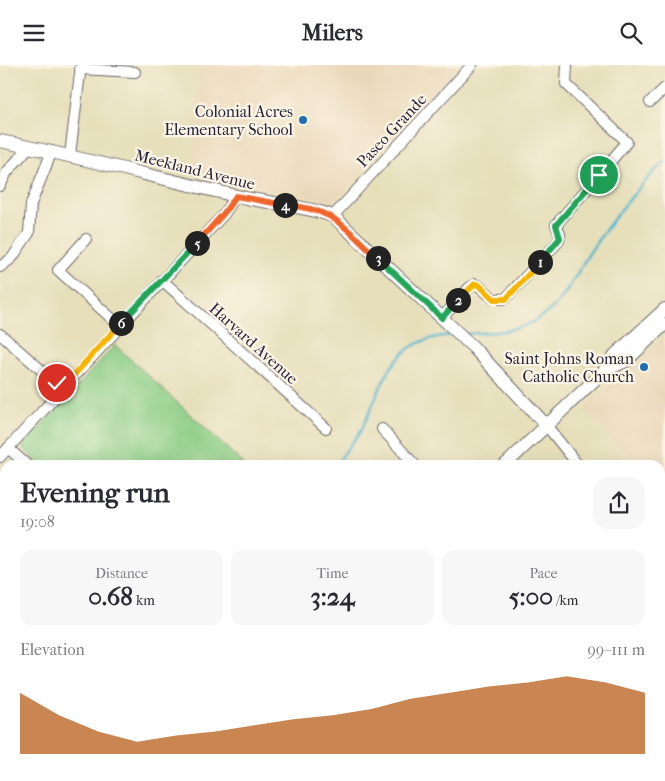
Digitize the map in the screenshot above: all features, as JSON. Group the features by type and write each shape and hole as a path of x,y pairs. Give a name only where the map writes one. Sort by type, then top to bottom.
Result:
{"main road":[{"name":"Meekland Avenue","path":"0,141 70,155 236,196 310,209 333,216 473,347 546,425"},
{"path":"510,460 605,369 615,355 665,309"},
{"path":"605,369 626,361 665,324"}],"street":[{"name":"Paseo Grande","path":"333,216 472,65"},
{"path":"446,321 469,288 475,284 479,285 494,299 506,299 559,241 560,234 556,225 628,142 566,84 567,65"},
{"path":"70,155 81,67 135,72"},
{"path":"650,102 665,88"},
{"path":"0,186 6,172 29,147"},
{"path":"0,267 12,258 29,233 31,204 52,151"},
{"path":"0,457 119,325 224,213 236,196"},
{"path":"86,239 58,270 119,325"},
{"name":"Harvard Avenue","path":"162,280 326,428"},
{"path":"0,334 62,388"},
{"name":"Meekland Avenue","path":"546,425 574,460"},
{"path":"382,429 410,460"},
{"path":"8,448 21,460"}],"shaded area":[{"name":"Colonial Acres Elementary School","path":"199,65 461,65 339,198 331,202 192,175"},
{"path":"665,337 665,460 631,460 584,408"}],"green space":[{"path":"115,345 240,460 36,460 22,447"}],"waterway":[{"path":"466,334 517,328 525,326 544,315 562,297 596,243 620,211 665,161"},
{"path":"340,460 361,430 384,380 402,354 415,345 431,338 453,335"}],"place":[{"name":"Colonial Acres Elementary School","path":"303,120"},
{"name":"Saint Johns Roman Catholic Church","path":"644,367"}],"route":[{"path":"57,383 62,388 224,213 236,196 272,204 310,209 333,216 442,318 469,288 475,284 479,285 494,299 500,301 506,299 559,241 560,234 556,225 599,175"}]}
